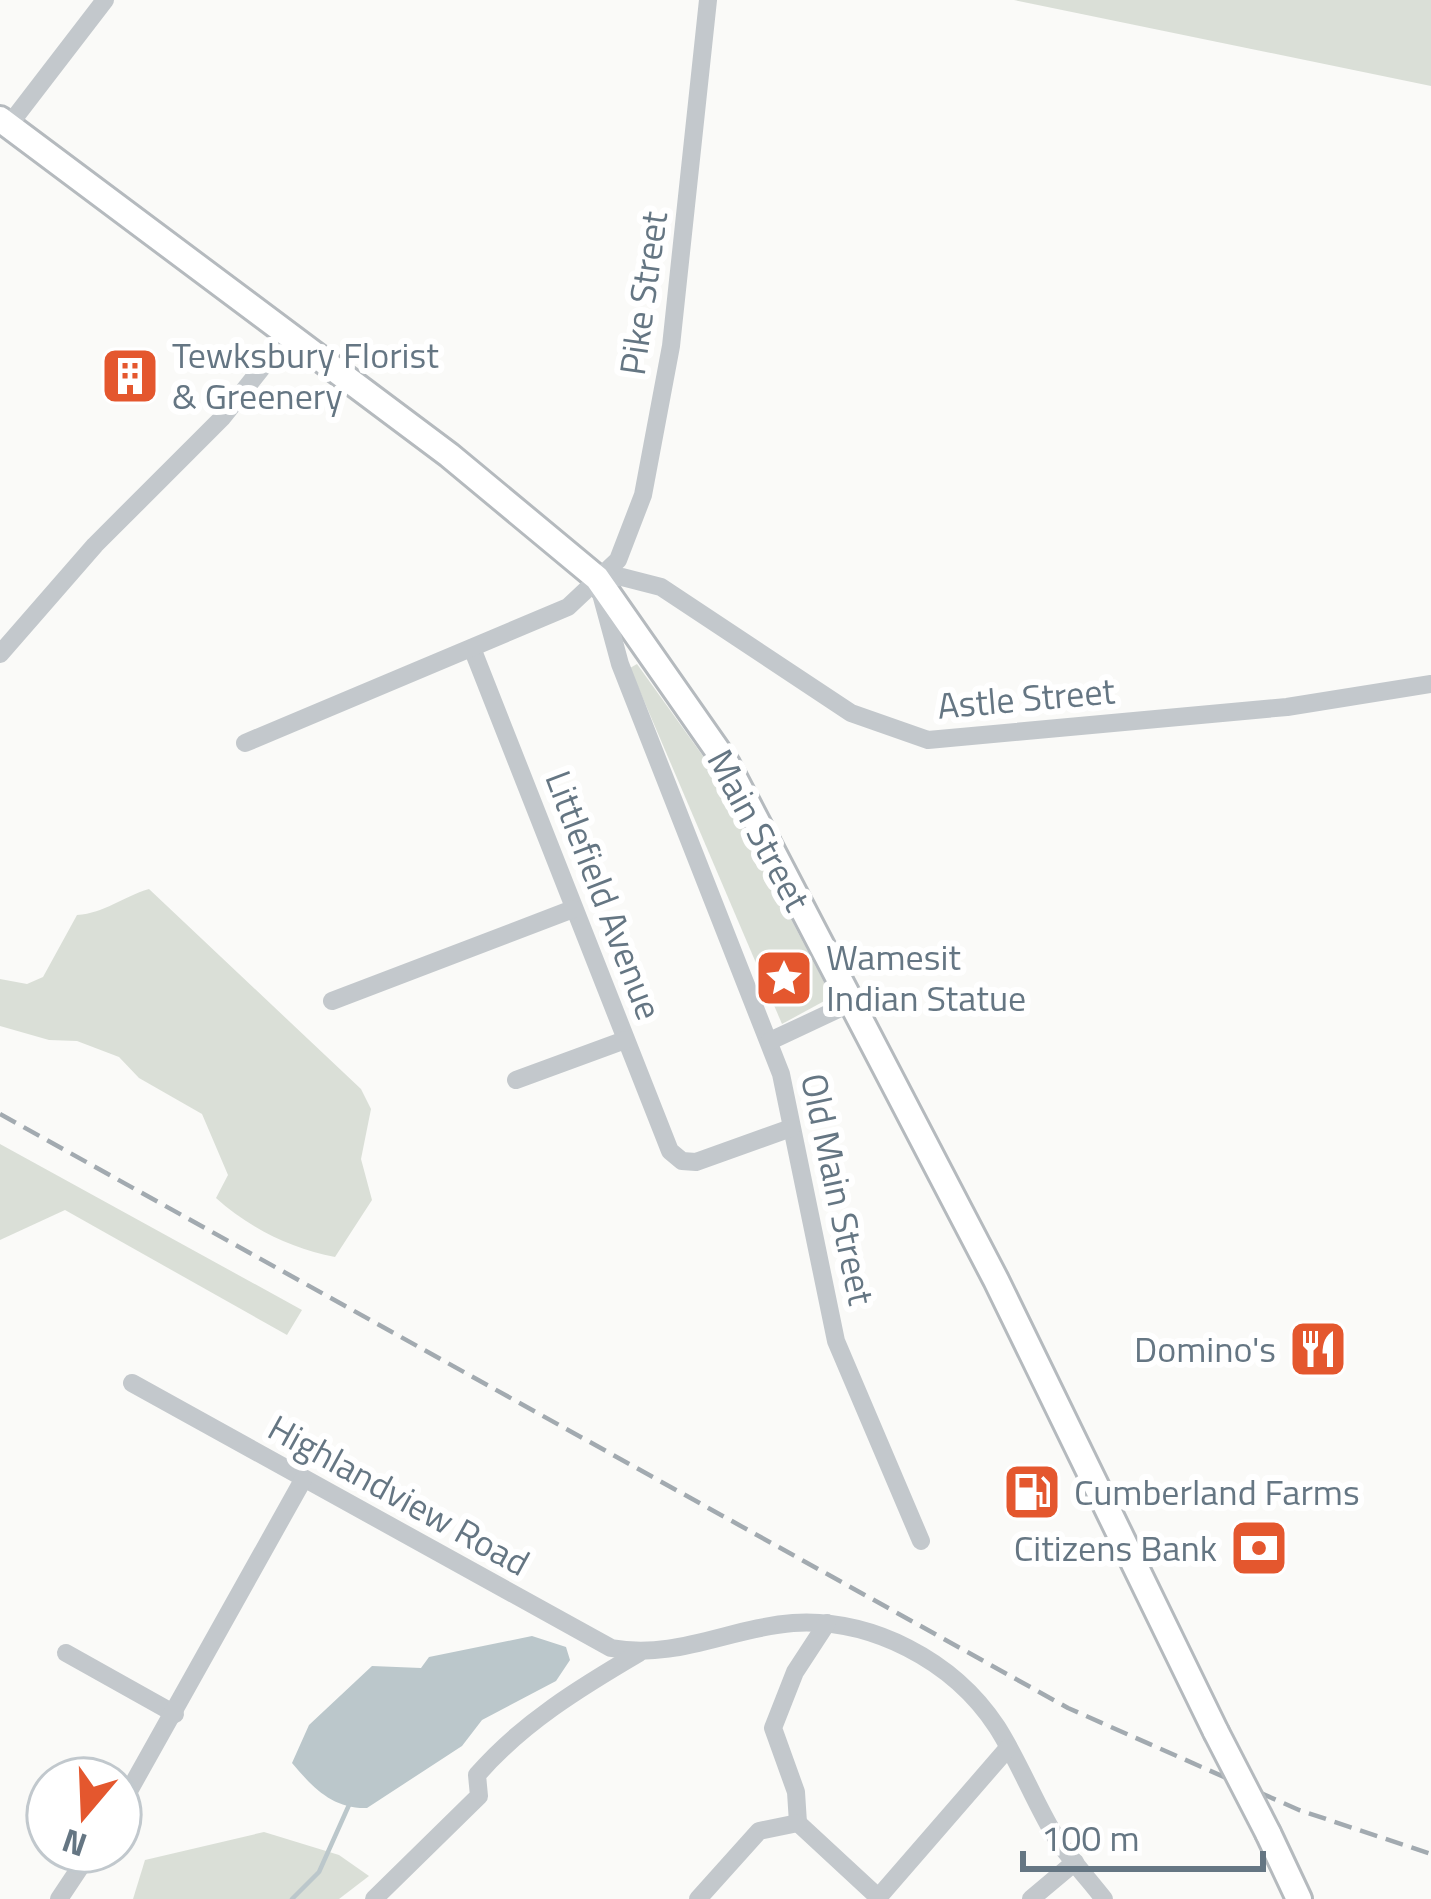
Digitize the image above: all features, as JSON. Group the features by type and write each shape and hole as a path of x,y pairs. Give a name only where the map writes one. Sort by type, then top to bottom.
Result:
{"main road":[{"name":"Main Street","path":"4,122 449,455 597,578 728,764 996,1280 1299,1899"}],"street":[{"path":"4,122 105,0"},
{"name":"Pike Street","path":"244,743 568,607 618,560 631,533 666,377 708,0"},
{"path":"0,654 95,544 222,418 288,335"},
{"name":"Astle Street","path":"597,578 622,577 661,587 833,703 875,726 918,739 973,739 1268,709 1431,683"},
{"name":"Old Main Street","path":"597,578 620,664 770,1041 836,1341 921,1541"},
{"name":"Littlefield Avenue","path":"472,648 670,1150 682,1162 696,1162 791,1128"},
{"path":"332,1001 573,908"},
{"path":"770,1041 849,1004"},
{"path":"516,1080 625,1040"},
{"name":"Highlandview Road","path":"132,1383 589,1637 639,1653"},
{"path":"144,1766 303,1480"},
{"path":"374,1899 479,1796 477,1775 491,1759 556,1703 639,1653 790,1623 826,1623 892,1636 965,1690 1008,1748 1075,1862 1104,1899"},
{"path":"826,1623 795,1672 772,1728 796,1792 798,1823 877,1898 1008,1748"},
{"path":"66,1653 175,1714"},
{"path":"698,1899 759,1831 798,1823"},
{"path":"1031,1899 1075,1862"}],"shaded area":[{"path":"1014,0 1431,0 1431,86"},
{"path":"637,664 713,770 826,986 828,999 782,1024 630,668"},
{"path":"149,889 361,1089 371,1109 361,1159 372,1200 335,1257 271,1235 216,1198 228,1175 202,1114 139,1078 119,1057 77,1041 49,1040 0,1026 0,979 27,984 43,977 77,915"},
{"path":"0,1144 302,1310 287,1335 65,1210 0,1240"},
{"path":"532,1636 566,1647 570,1660 556,1681 482,1720 462,1746 367,1808 344,1805 325,1795 292,1763 309,1725 372,1666 421,1668 429,1657"},
{"path":"264,1832 339,1855 369,1876 339,1899 133,1899 145,1860"}],"waterway":[{"path":"292,1899 319,1872 349,1805"}],"railway":[{"path":"0,1114 1068,1708 1299,1810 1431,1854"}],"place":[{"name":"Tewksbury Florist & Greenery","path":"130,376"},
{"name":"Wamesit Indian Statue","path":"784,978"},
{"name":"Domino's","path":"1318,1349"},
{"name":"Cumberland Farms","path":"1032,1492"},
{"name":"Citizens Bank","path":"1259,1548"}]}
